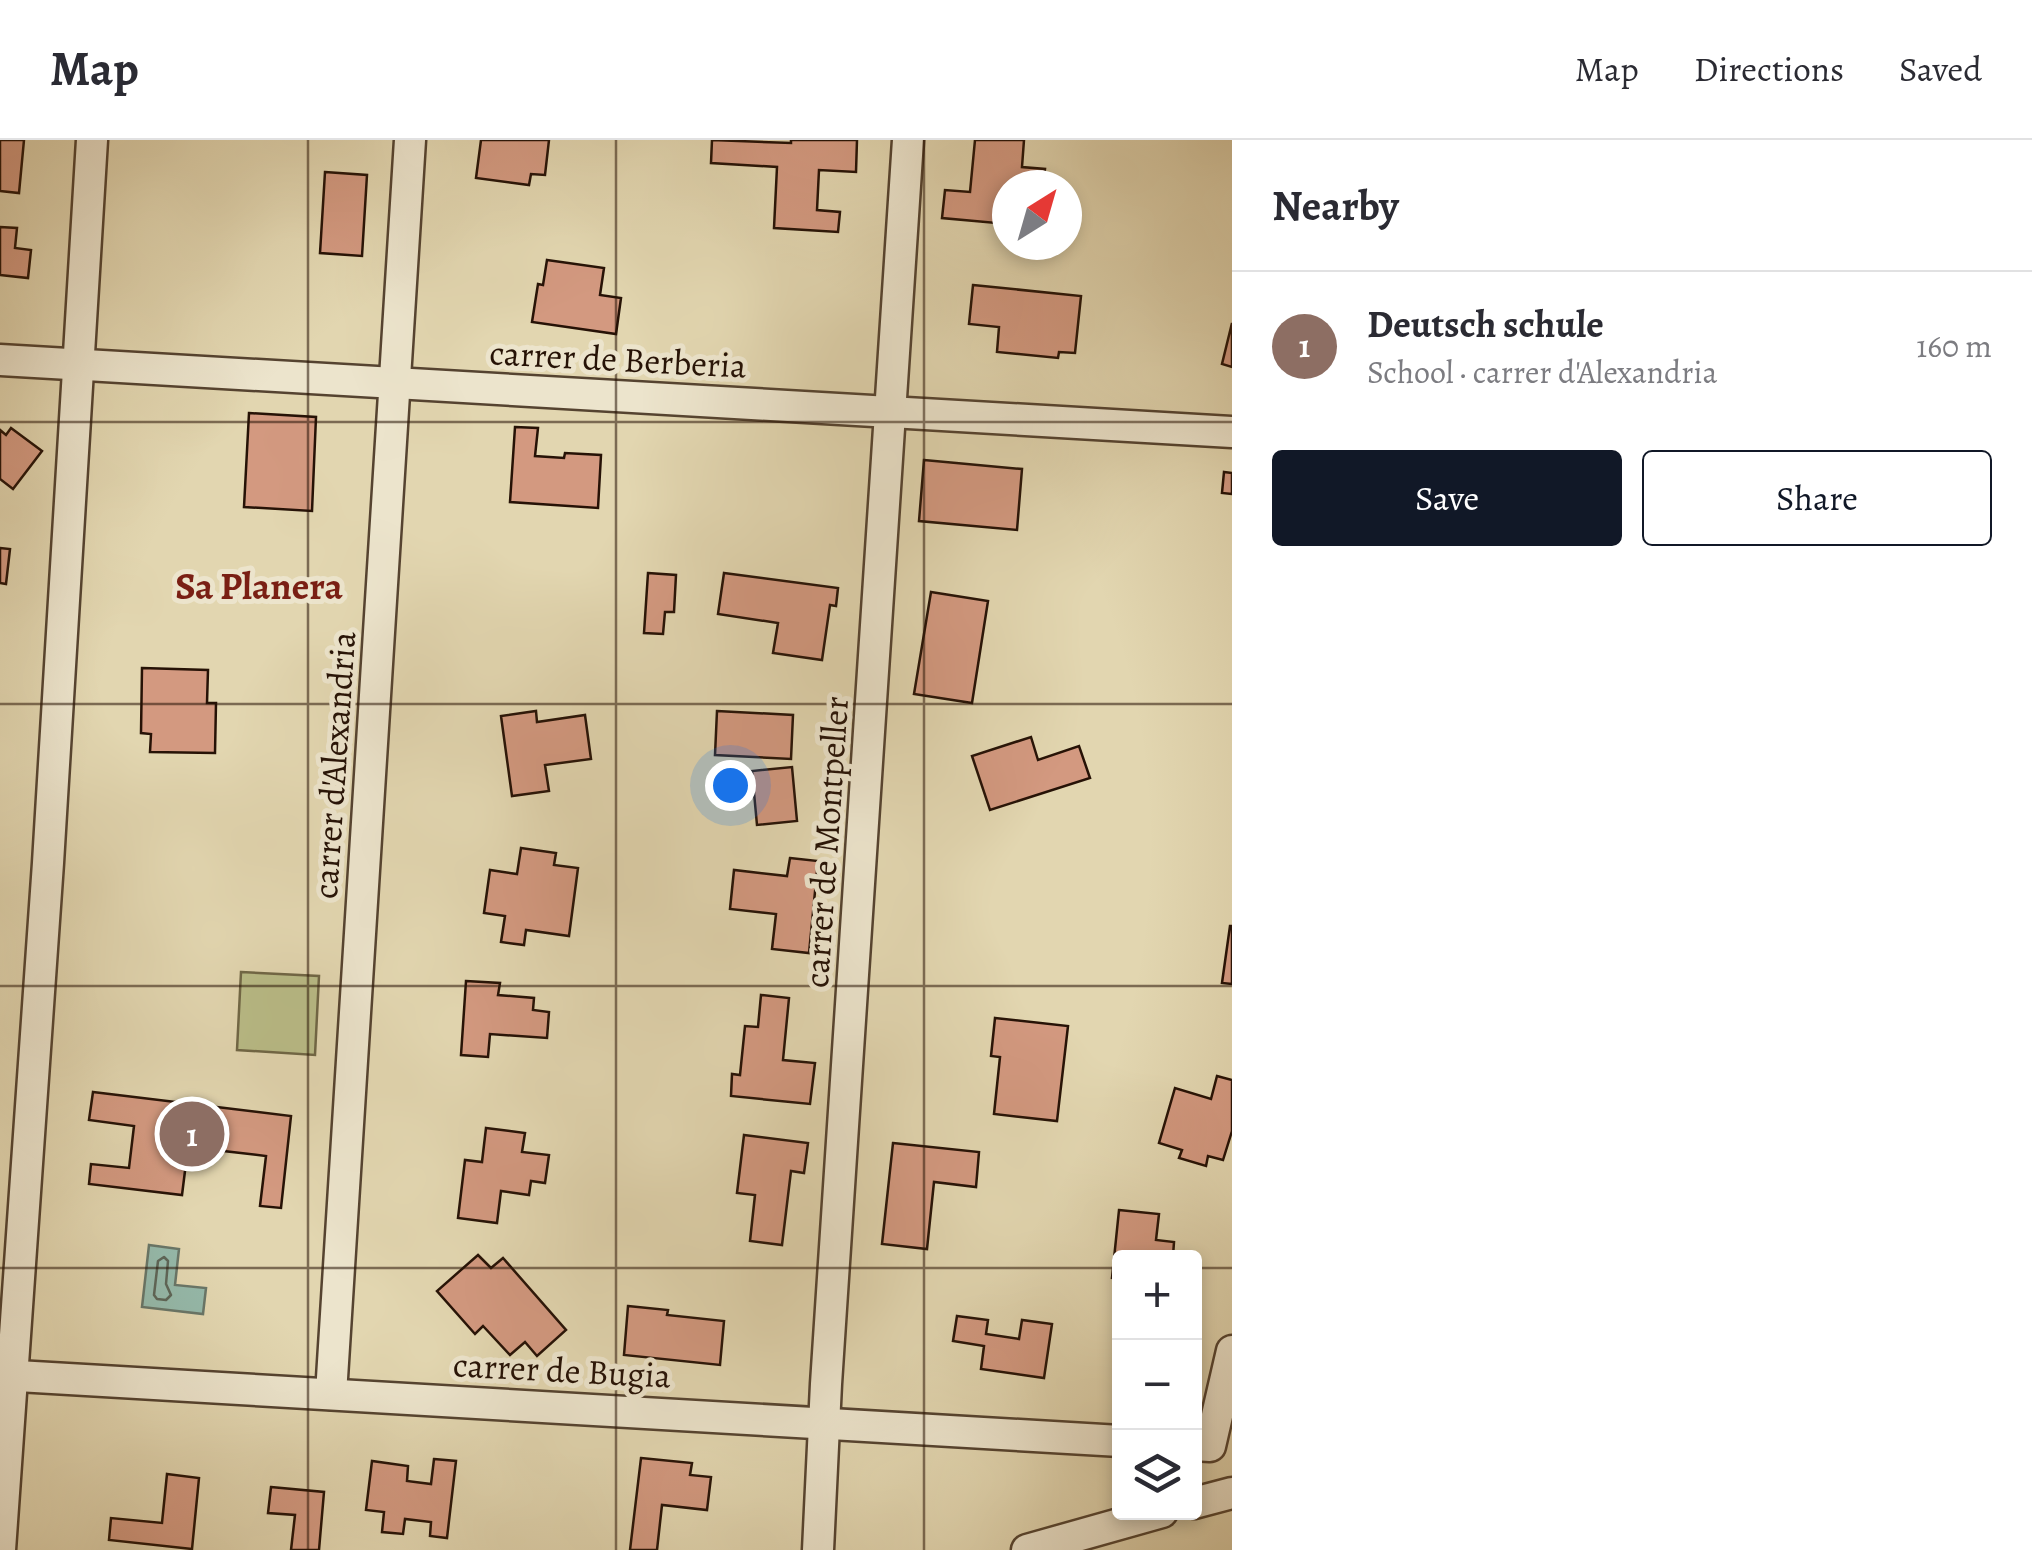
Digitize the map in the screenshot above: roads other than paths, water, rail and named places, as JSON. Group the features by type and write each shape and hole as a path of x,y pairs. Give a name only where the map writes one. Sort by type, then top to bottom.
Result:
{"street":[{"path":"0,1550 7,1375 80,365 92,140"},
{"name":"carrer d'Alexandria","path":"331,1394 410,140"},
{"name":"carrer de Montpeller","path":"818,1550 908,140"},
{"name":"carrer de Berberia","path":"0,360 1232,432"},
{"path":"1202,1446 1232,1351"},
{"name":"carrer de Bugia","path":"7,1375 1112,1441"},
{"path":"1202,1502 1232,1493"},
{"path":"1027,1550 1134,1520"}],"water":[{"path":"149,1245 179,1249 175,1285 206,1288 203,1314 142,1307"}],"place":[{"name":"Deutsch schule","path":"192,1134"}],"district":[{"name":"Sa Planera","path":"259,586"}]}
